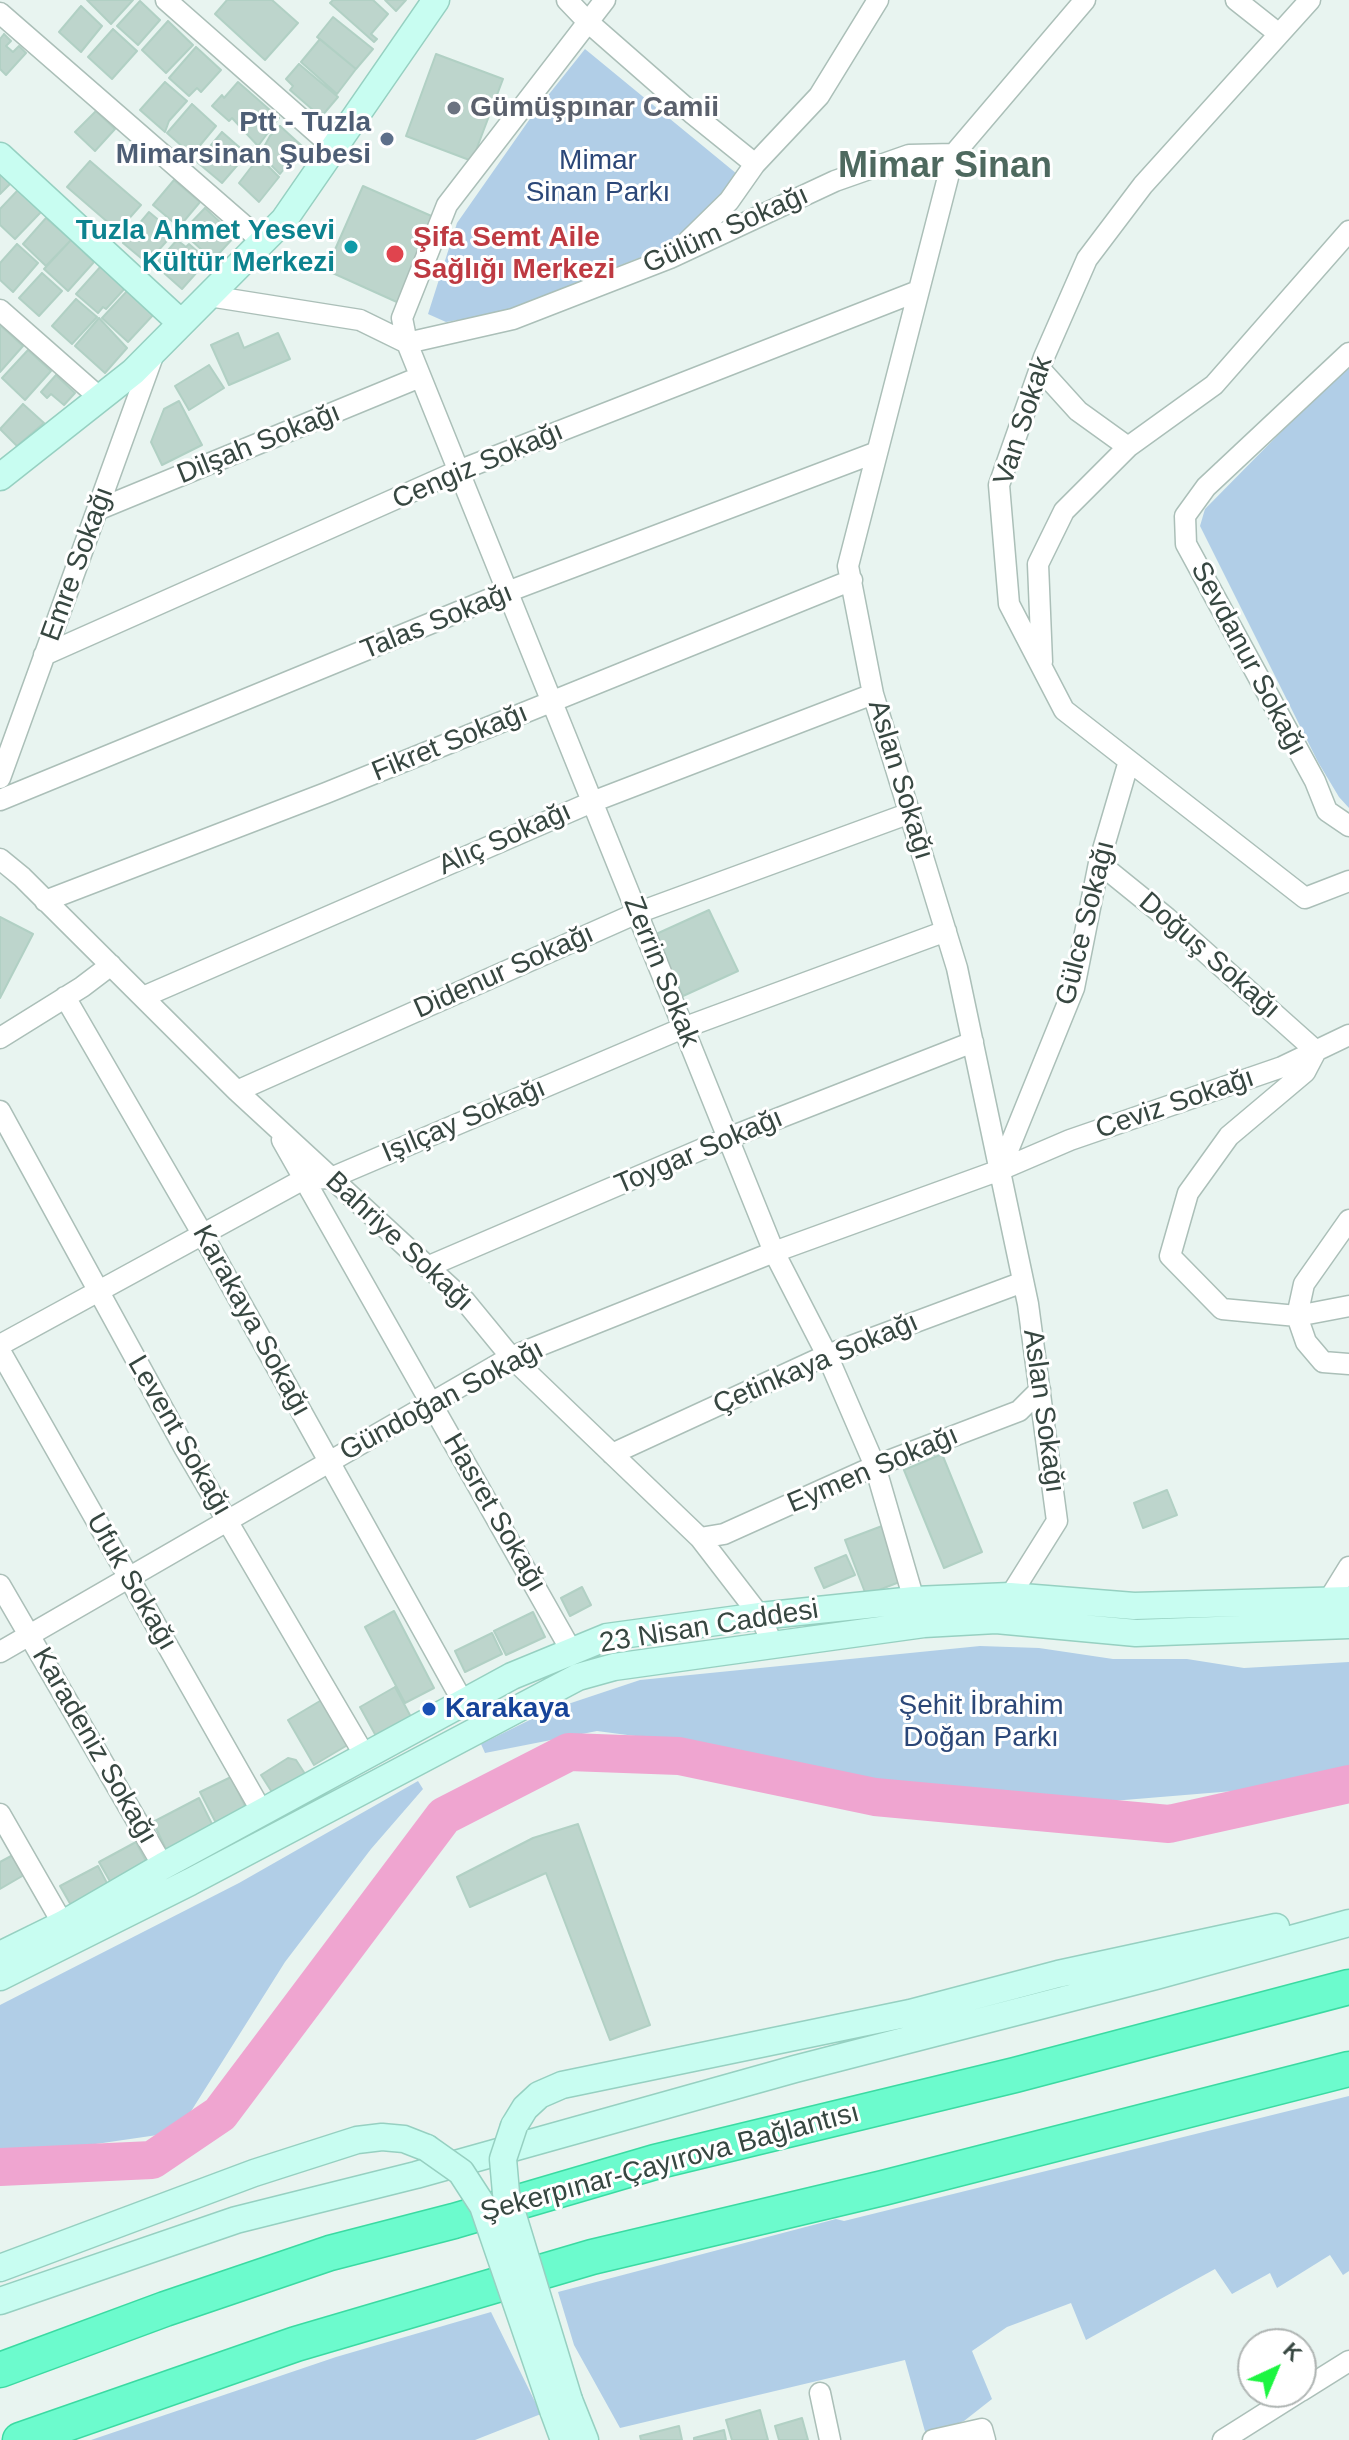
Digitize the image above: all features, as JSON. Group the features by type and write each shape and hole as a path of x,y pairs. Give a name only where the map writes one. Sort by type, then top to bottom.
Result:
{"highway":[{"name":"Şekerpınar-Çayırova Bağlantısı","path":"0,2370 330,2253 454,2221 655,2162 1015,2075 1349,1987"},
{"path":"20,2440 296,2344 592,2257 928,2177 1349,2069"}],"street":[{"path":"166,0 334,148"},
{"path":"5,466 133,372 284,220 436,0"},
{"path":"567,0 588,22 755,164"},
{"path":"407,343 402,318 447,205 605,0"},
{"name":"Aslan Sokağı","path":"1010,1596 1057,1521 1040,1390 1023,1282 957,968 873,694 848,566 954,154 1085,0"},
{"path":"1236,0 1279,34"},
{"name":"Van Sokak","path":"1310,0 1143,185 1087,259 1040,369 999,485 1009,604 1064,710 1305,898 1349,881"},
{"path":"670,258 729,201 755,164 819,96 868,4"},
{"path":"0,13 263,242"},
{"name":"Gülüm Sokağı","path":"407,343 513,319 670,258 835,181 909,155 954,154"},
{"path":"0,156 181,323"},
{"path":"1043,670 1038,564 1064,511 1128,447 1214,385 1349,231"},
{"name":"Cengiz Sokağı","path":"44,655 458,471 918,291"},
{"path":"209,296 360,320 407,343"},
{"path":"0,310 100,398"},
{"name":"Zerrin Sokak","path":"407,343 774,1252 827,1355 875,1466 914,1600"},
{"name":"Emre Sokağı","path":"0,778 155,349"},
{"name":"Sevdanur Sokağı","path":"1349,353 1206,487 1185,516 1186,544 1307,767 1327,811 1349,826"},
{"path":"1040,369 1078,411 1128,447"},
{"name":"Dilşah Sokağı","path":"97,510 420,377"},
{"name":"Talas Sokağı","path":"0,800 507,592 877,452"},
{"name":"Fikret Sokağı","path":"45,901 326,793 852,580"},
{"name":"Alıç Sokağı","path":"143,997 592,802 873,694"},
{"name":"Gülce Sokağı","path":"1000,1170 1074,988 1099,863 1129,761"},
{"name":"Didenur Sokağı","path":"237,1091 637,913 910,813"},
{"name":"Bahriye Sokağı","path":"0,859 237,1091 465,1301 511,1357 700,1538 760,1616 773,1645"},
{"name":"Doğuş Sokağı","path":"1099,863 1167,918 1316,1051"},
{"name":"Işılçay Sokağı","path":"0,1345 304,1179 331,1178 683,1028 946,931"},
{"path":"0,1038 111,965"},
{"name":"Karakaya Sokağı","path":"65,997 203,1235 463,1702 482,1715 487,1725"},
{"name":"Ceviz Sokağı","path":"1000,1170 1070,1140 1282,1067 1349,1035"},
{"name":"Toygar Sokağı","path":"427,1267 728,1138 973,1042"},
{"path":"1316,1051 1305,1072 1229,1136 1188,1193 1170,1256 1222,1309 1297,1316 1349,1306"},
{"name":"Levent Sokağı","path":"0,1111 227,1521 365,1756"},
{"name":"Hasret Sokağı","path":"274,1124 572,1652"},
{"name":"Gündoğan Sokağı","path":"0,1652 511,1357 774,1252 1000,1170"},
{"path":"1349,1220 1304,1284 1297,1316 1306,1342 1323,1362 1349,1364"},
{"name":"Çetinkaya Sokağı","path":"612,1454 827,1355 1023,1282"},
{"name":"Ufuk Sokağı","path":"0,1351 262,1812"},
{"name":"Eymen Sokağı","path":"700,1538 724,1534 875,1466 1019,1411 1040,1390"},
{"path":"1338,1613 1349,1567"},
{"name":"Karadeniz Sokağı","path":"0,1585 163,1866"},
{"name":"23 Nisan Caddesi","path":"0,1955 63,1924 163,1866 512,1676 607,1637 760,1616 914,1600 1010,1596 1134,1606 1338,1613"},
{"name":"23 Nisan Caddesi","path":"0,1977 190,1882 578,1677 614,1667 924,1624 996,1620 1136,1633 1338,1613"},
{"path":"0,1814 63,1924"},
{"path":"564,2440 561,2405 506,2193 503,2159 514,2126 525,2108 539,2095 562,2085 910,2013 1058,1974 1349,1911"},
{"path":"0,2301 236,2220 416,2175 795,2069 1170,1973 1349,1923"},
{"path":"0,2268 254,2173 357,2140 382,2137 404,2139 427,2148 461,2172 483,2206 561,2405 585,2440"},
{"path":"1317,2381 1349,2361"},
{"path":"820,2393 830,2440"},
{"path":"1223,2440 1274,2408"},
{"path":"933,2440 982,2429 985,2440"}],"green space":[{"name":"Mimar Sinan Parkı","path":"585,49 737,174 719,198 664,248 500,313 446,322 428,314 457,223 534,113"},
{"path":"1349,363 1349,808 1318,762 1200,526 1205,509"},
{"name":"Şehit İbrahim Doğan Parkı","path":"980,1646 1039,1648 1113,1659 1187,1659 1244,1668 1349,1662 1349,1774 1294,1786 1100,1802 941,1798 780,1771 673,1741 597,1731 485,1753 481,1744 550,1710 640,1680"},
{"path":"418,1781 423,1789 371,1849 285,1962 178,2132 0,2158 0,2005 239,1883"},
{"path":"1349,2096 1349,2271 1343,2275 1330,2255 1277,2288 1270,2273 1232,2294 1215,2269 1086,2340 1071,2303 1007,2327 972,2351 992,2399 964,2421 926,2435 905,2360 620,2428 574,2345 558,2292 836,2219 844,2221"},
{"path":"491,2312 541,2414 475,2440 91,2440 336,2357"}],"building":[{"path":"87,0 133,0 111,24"},
{"path":"227,0 272,0 298,23 265,60 215,14"},
{"path":"333,0 373,0 388,14 371,34 377,39 374,42 330,3"},
{"path":"385,0 406,0 396,11"},
{"path":"140,1 160,20 138,45 117,26"},
{"path":"81,6 102,26 81,52 59,32"},
{"path":"333,17 373,49 356,69 317,37"},
{"path":"168,21 193,45 166,73 142,50"},
{"path":"113,29 137,51 112,79 88,57"},
{"path":"4,34 11,41 6,46 13,52 19,46 26,53 6,75 0,69 0,39"},
{"path":"320,39 356,69 337,94 301,62"},
{"path":"196,47 221,70 201,92 197,88 189,96 169,78"},
{"name":"Gümüşpınar Camii","path":"436,54 503,79 472,161 406,136"},
{"path":"299,64 338,97 321,117 290,90 293,86 286,79"},
{"path":"165,82 187,101 169,121 165,132 140,110"},
{"path":"238,82 279,118 258,146 232,118 229,121 212,106"},
{"path":"192,104 216,126 192,155 167,133"},
{"path":"96,111 115,129 95,151 75,132"},
{"path":"280,126 302,146 280,174 260,154"},
{"path":"222,132 247,154 222,183 197,162"},
{"path":"259,157 279,177 259,202 239,183"},
{"path":"90,161 141,205 118,231 67,187"},
{"path":"0,173 11,183 0,194"},
{"path":"174,180 200,202 179,227 153,205"},
{"path":"363,186 436,218 399,303 326,270"},
{"path":"18,190 41,212 15,239 0,225 0,209"},
{"path":"205,208 235,236 213,260 182,232"},
{"path":"149,212 174,233 147,263 123,243"},
{"path":"46,218 71,240 46,266 23,244"},
{"path":"71,240 94,262 68,291 44,269"},
{"path":"177,240 186,247 189,244 198,252 195,255 205,263 182,289 155,265"},
{"path":"17,244 38,263 13,292 0,280 0,263"},
{"path":"102,265 127,286 106,309 103,307 98,313 76,294"},
{"path":"42,273 62,291 39,316 19,298"},
{"path":"128,290 154,314 128,342 102,318"},
{"path":"76,299 97,317 72,344 52,326"},
{"path":"99,318 127,348 105,373 75,346"},
{"path":"0,325 23,346 0,372"},
{"path":"238,333 244,348 278,333 290,359 229,385 211,345"},
{"path":"28,350 51,371 25,400 2,378"},
{"path":"209,365 224,388 189,410 175,386"},
{"path":"56,375 75,393 64,405 51,394 47,398 41,392"},
{"path":"179,401 202,445 162,465 151,442 164,409"},
{"path":"23,404 44,423 17,446 0,429"},
{"path":"709,910 738,971 683,996 654,935"},
{"path":"0,917 33,934 0,998"},
{"path":"942,1454 982,1552 944,1568 904,1470"},
{"path":"1167,1490 1177,1515 1143,1528 1134,1503"},
{"path":"882,1526 902,1581 866,1595 845,1540"},
{"path":"846,1555 855,1575 824,1588 815,1568"},
{"path":"582,1587 591,1605 570,1616 561,1598"},
{"path":"394,1611 434,1688 405,1703 365,1627"},
{"path":"533,1612 545,1637 506,1655 494,1631"},
{"path":"492,1633 502,1654 465,1672 455,1651"},
{"path":"395,1687 411,1717 376,1736 360,1707"},
{"path":"325,1698 351,1743 314,1765 288,1720"},
{"path":"288,1758 296,1760 307,1777 275,1797 261,1775"},
{"path":"231,1777 246,1808 216,1823 200,1792"},
{"path":"199,1798 214,1828 167,1851 153,1822"},
{"path":"578,1824 650,2025 610,2040 546,1873 470,1907 457,1877 533,1838"},
{"path":"136,1842 147,1863 111,1883 99,1862"},
{"path":"13,1855 24,1875 0,1889 0,1862"},
{"path":"98,1866 109,1887 72,1907 60,1886"},
{"path":"760,2410 768,2440 732,2440 726,2420"},
{"path":"802,2418 808,2440 779,2440 775,2426"},
{"path":"679,2426 682,2440 641,2440 640,2436"},
{"path":"724,2430 726,2440 694,2440 694,2438"}],"waterway":[{"path":"0,2167 152,2160 220,2114 444,1816 569,1752 679,1756 875,1797 1169,1824 1349,1784"}],"place":[{"name":"Gümüşpınar Camii","path":"454,108"},
{"name":"Ptt - Tuzla Mimarsinan Şubesi","path":"387,139"},
{"name":"Tuzla Ahmet Yesevi Kültür Merkezi","path":"351,247"},
{"name":"Şifa Semt Aile Sağlığı Merkezi","path":"395,254"},
{"name":"Karakaya","path":"429,1709"}],"district":[{"name":"Mimar Sinan","path":"945,167"}]}
